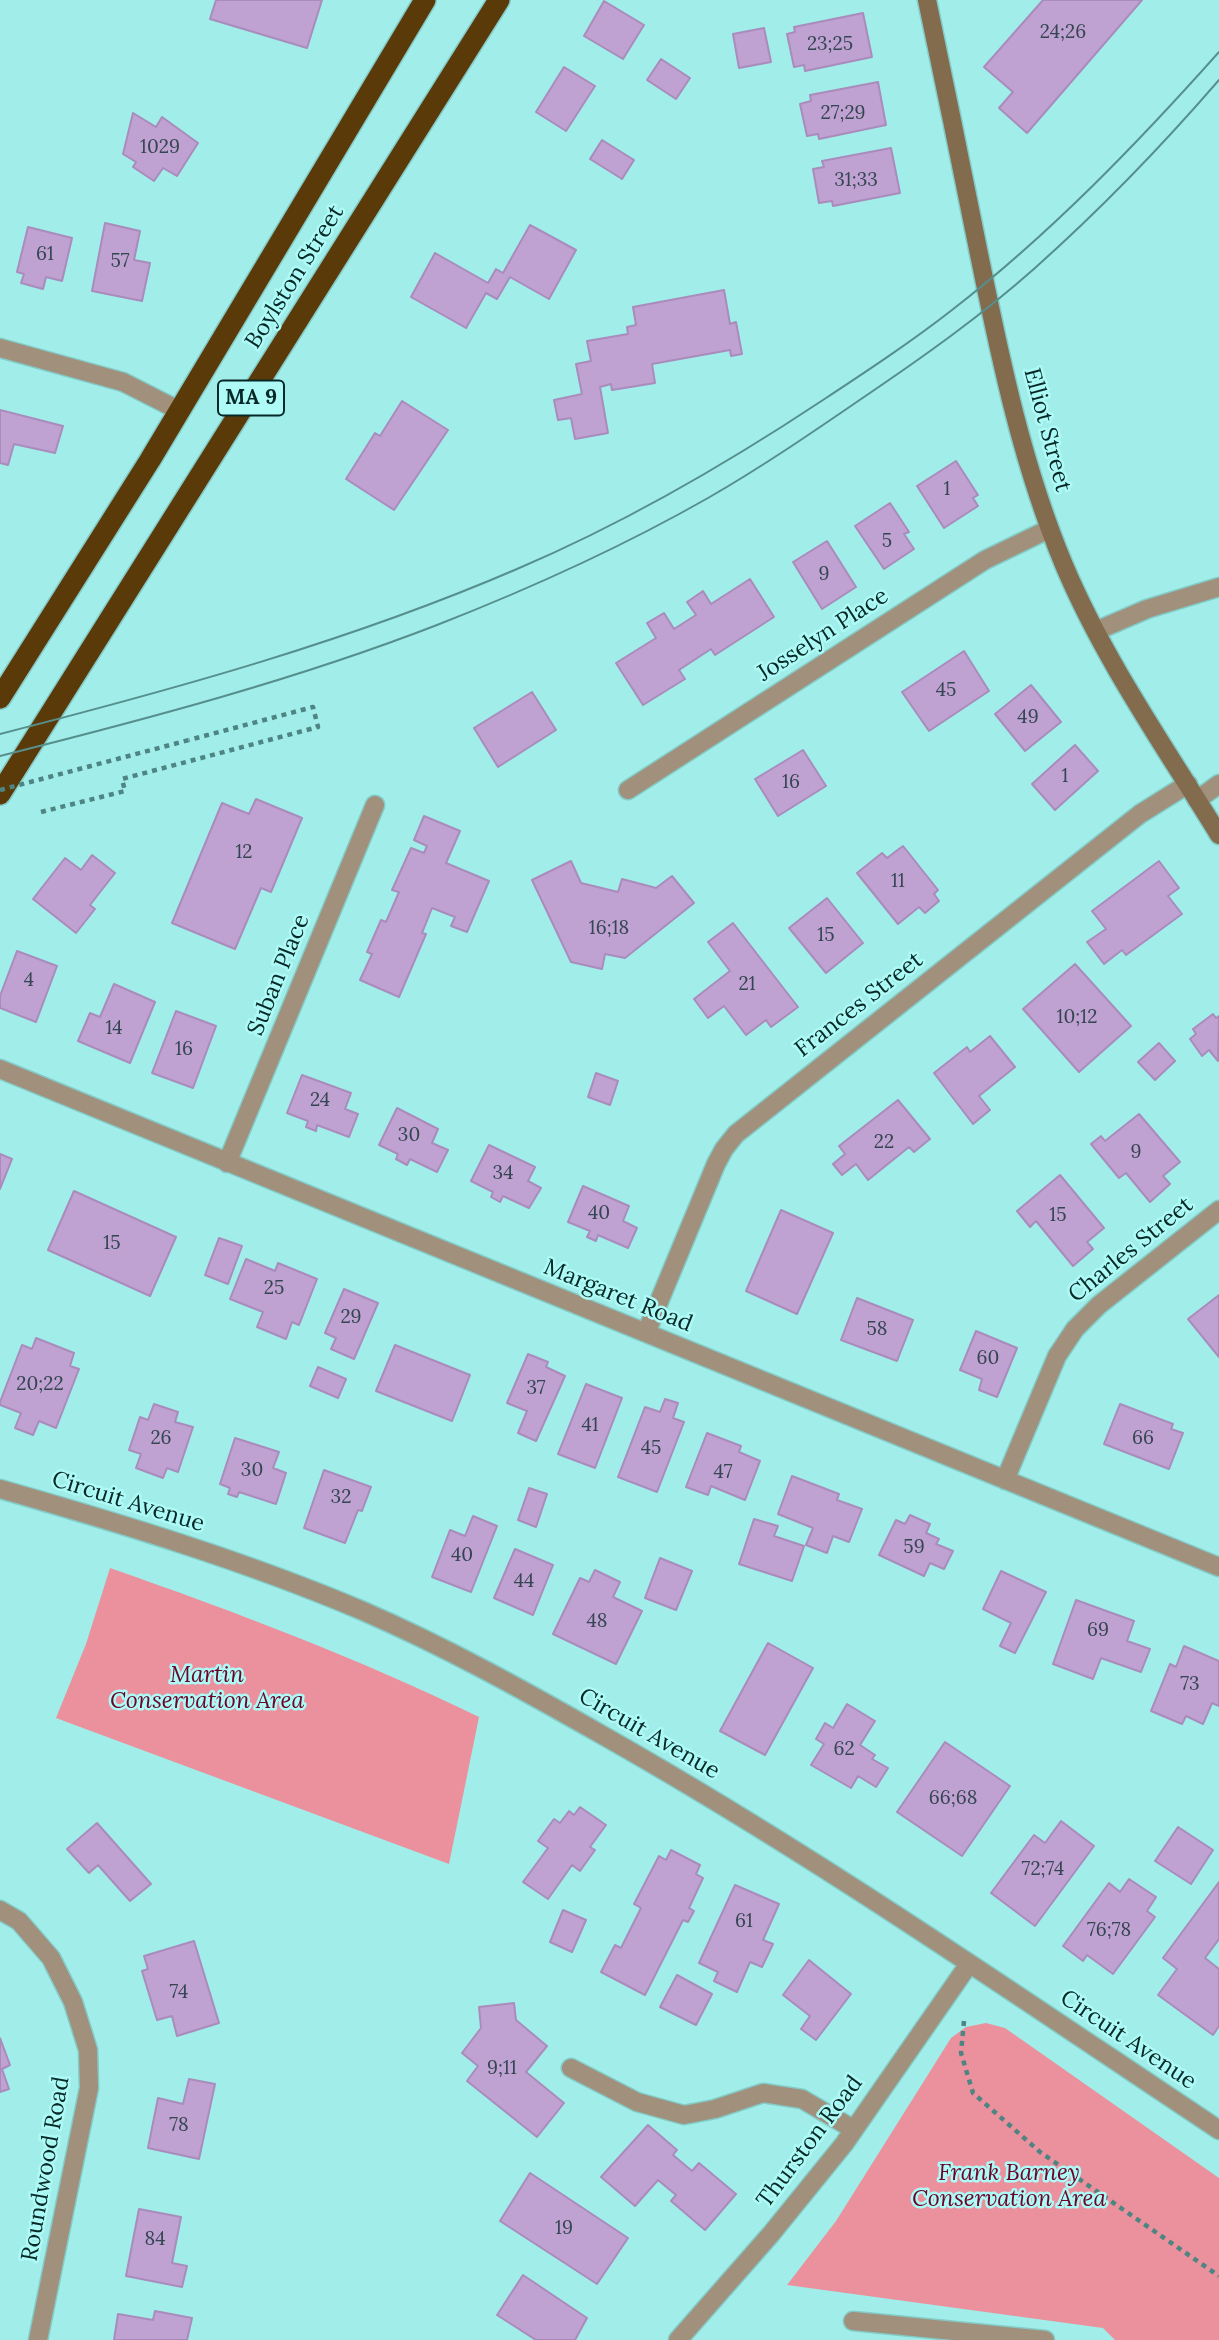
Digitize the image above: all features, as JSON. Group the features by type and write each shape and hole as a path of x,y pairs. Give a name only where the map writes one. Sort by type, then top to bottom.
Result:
{"highway":[{"name":"Boylston Street","path":"0,698 180,411 425,0"},
{"name":"Boylston Street","path":"0,792 90,654 499,0"}],"street":[{"name":"Elliot Street","path":"927,0 992,317 1025,454 1049,529 1096,631 1219,835"},
{"path":"0,348 123,382 180,411"},
{"name":"Josselyn Place","path":"628,790 985,559 1049,529"},
{"path":"1096,631 1147,609 1219,587"},
{"name":"Frances Street","path":"646,1334 716,1164 736,1135 1140,814 1188,784"},
{"path":"1197,800 1219,784"},
{"name":"Suban Place","path":"227,1163 375,805"},
{"name":"Margaret Road","path":"0,1069 1219,1567"},
{"name":"Charles Street","path":"1005,1480 1057,1356 1075,1329 1099,1305 1219,1210"},
{"name":"Circuit Avenue","path":"0,1489 120,1523 219,1557 363,1611 453,1653 702,1791 795,1849 1219,2130"},
{"name":"Roundwood Road","path":"0,1910 19,1921 51,1958 73,2001 88,2050 89,2088 38,2340"},
{"name":"Thurston Road","path":"678,2340 771,2234 853,2129 969,1964"},
{"path":"571,2068 637,2102 684,2115 715,2109 763,2093 802,2099 853,2129"},
{"path":"853,2321 1045,2340"}],"path":[{"path":"0,792 313,707 318,727 122,779 125,791 41,812"},
{"path":"965,2015 961,2053 973,2094 1040,2152 1219,2276"}],"green space":[{"name":"Martin Conservation Area","path":"110,1568 297,1637 389,1675 479,1717 449,1864 56,1718 86,1644"},
{"name":"Frank Barney Conservation Area","path":"986,2023 1005,2028 1219,2178 1219,2340 1115,2340 1103,2328 787,2285 836,2221 951,2038 966,2027"}],"building":[{"path":"216,0 322,0 307,48 210,19"},
{"path":"1043,0 1142,0 1027,133 999,108 1013,92 984,67"},
{"path":"604,1 644,25 623,59 584,36"},
{"path":"863,13 872,57 805,71 804,65 794,67 787,34 795,32 794,27"},
{"path":"764,28 771,62 739,68 733,34"},
{"path":"661,59 690,78 676,99 647,80"},
{"path":"564,67 595,86 566,131 536,112"},
{"path":"878,82 886,125 819,139 818,134 807,136 800,104 811,101 810,95"},
{"path":"133,113 156,127 162,117 198,143 177,176 163,168 154,181 133,167 136,162 123,154"},
{"path":"602,140 634,160 622,179 590,159"},
{"path":"891,148 900,193 833,206 832,201 819,203 813,169 824,167 822,161"},
{"path":"105,223 140,231 134,260 150,263 142,301 92,291"},
{"path":"530,225 576,250 549,299 510,277 497,299 486,293 466,328 411,297 435,253 488,283 496,269 503,273"},
{"path":"28,227 72,238 62,281 46,277 43,289 21,283 24,274 17,272"},
{"path":"724,290 730,324 736,322 742,354 731,356 730,350 652,364 655,383 612,390 611,384 600,387 608,433 575,439 571,418 558,420 554,400 582,394 576,364 591,361 587,341 628,334 627,327 636,325 633,307"},
{"path":"402,401 448,430 394,510 346,479 375,433 380,436"},
{"path":"0,410 63,426 55,453 14,444 8,465 0,463"},
{"path":"956,461 978,495 973,498 978,506 944,528 917,486"},
{"path":"890,503 909,532 904,534 914,549 884,569 855,526"},
{"path":"827,541 856,587 822,609 793,562"},
{"path":"750,579 774,617 715,655 711,649 679,670 685,679 643,705 616,663 656,638 647,623 664,613 674,629 696,615 687,602 703,591 711,604"},
{"path":"964,651 989,691 929,731 902,692"},
{"path":"1031,685 1061,722 1025,751 995,714"},
{"path":"532,692 556,730 498,767 474,728"},
{"path":"1075,745 1098,771 1055,810 1032,784"},
{"path":"803,750 826,786 778,816 755,779"},
{"path":"256,799 302,818 271,892 261,888 235,949 172,923 222,803 249,814"},
{"path":"424,816 460,831 446,863 489,881 467,932 451,926 455,917 432,908 422,933 426,934 399,997 360,980 372,954 367,952 381,920 386,922 399,892 392,890 411,848 424,853 427,846 414,840"},
{"path":"903,846 938,890 934,894 939,901 925,913 919,907 898,924 857,873 882,853 887,858"},
{"path":"92,855 115,873 90,905 95,909 76,933 33,899 65,858 81,870"},
{"path":"571,861 581,883 618,892 622,879 656,888 672,876 694,903 625,958 605,954 602,969 571,962 532,880"},
{"path":"1159,861 1179,888 1168,896 1182,914 1126,955 1122,950 1104,964 1087,942 1106,929 1092,911"},
{"path":"827,898 863,943 826,973 789,928"},
{"path":"733,923 798,1007 771,1027 766,1020 746,1035 724,1006 708,1018 694,999 730,971 708,942"},
{"path":"17,951 57,966 36,1022 0,1008 0,996"},
{"path":"1075,964 1131,1026 1079,1072 1023,1009"},
{"path":"114,984 155,1002 130,1063 78,1041 90,1013 100,1017"},
{"path":"176,1011 216,1026 193,1088 152,1073"},
{"path":"1213,1014 1216,1018 1219,1016 1218,1061 1209,1050 1202,1056 1190,1039 1196,1034 1193,1029"},
{"path":"990,1036 1015,1067 979,1096 990,1110 973,1124 934,1073 967,1047 970,1052"},
{"path":"1159,1043 1175,1061 1155,1080 1138,1062"},
{"path":"596,1073 618,1081 610,1105 588,1097"},
{"path":"302,1075 351,1093 345,1109 358,1114 349,1137 317,1125 316,1131 306,1127 308,1121 287,1113"},
{"path":"898,1100 930,1139 914,1152 909,1147 868,1180 856,1164 842,1175 833,1164 845,1154 839,1146"},
{"path":"397,1108 438,1129 432,1143 448,1150 437,1172 410,1159 407,1165 396,1159 398,1154 379,1145"},
{"path":"1139,1114 1180,1162 1163,1176 1170,1184 1150,1202 1126,1173 1119,1178 1091,1144 1101,1136 1105,1141"},
{"path":"489,1145 535,1167 528,1181 541,1188 529,1208 503,1196 500,1202 491,1197 493,1192 471,1181"},
{"path":"0,1154 12,1159 0,1189"},
{"path":"1060,1175 1104,1228 1087,1242 1093,1249 1073,1266 1036,1221 1030,1227 1017,1211"},
{"path":"583,1186 629,1206 623,1221 637,1228 628,1248 598,1235 596,1241 587,1237 590,1231 568,1222"},
{"path":"74,1191 176,1237 150,1296 48,1250"},
{"path":"781,1210 833,1233 797,1314 746,1291"},
{"path":"219,1238 242,1246 228,1284 205,1275"},
{"path":"246,1259 275,1271 278,1263 317,1279 299,1325 292,1322 286,1339 257,1327 263,1312 230,1299"},
{"path":"344,1289 378,1303 354,1359 331,1349 336,1338 325,1333"},
{"path":"1219,1295 1219,1357 1188,1319"},
{"path":"857,1298 913,1320 897,1361 841,1340"},
{"path":"976,1331 1017,1348 997,1397 979,1390 982,1379 960,1370"},
{"path":"36,1338 74,1353 70,1366 79,1369 56,1428 39,1421 33,1435 15,1428 21,1413 0,1405 0,1402 22,1345 32,1349"},
{"path":"395,1345 470,1375 452,1421 376,1391"},
{"path":"528,1354 548,1362 546,1367 565,1376 536,1441 518,1433 527,1411 507,1403"},
{"path":"318,1367 346,1379 338,1398 310,1386"},
{"path":"586,1384 622,1398 595,1468 558,1454"},
{"path":"665,1399 678,1403 673,1418 684,1422 657,1492 618,1477 645,1407 660,1412"},
{"path":"154,1404 178,1412 175,1422 193,1427 178,1472 167,1468 163,1478 136,1468 141,1454 129,1450 140,1417 148,1420"},
{"path":"1120,1404 1173,1424 1171,1429 1183,1433 1169,1469 1104,1444"},
{"path":"707,1433 741,1446 739,1452 760,1461 745,1500 711,1486 708,1495 686,1487"},
{"path":"235,1438 279,1452 273,1468 286,1473 276,1504 239,1492 237,1497 228,1494 230,1488 220,1484"},
{"path":"324,1470 371,1487 362,1511 358,1510 345,1543 304,1528"},
{"path":"792,1476 839,1494 837,1500 862,1509 849,1542 833,1536 827,1553 806,1545 813,1528 778,1514"},
{"path":"529,1488 547,1494 536,1527 518,1520"},
{"path":"910,1515 930,1524 926,1533 939,1539 936,1544 953,1551 944,1569 930,1563 924,1576 879,1555 896,1520 905,1524"},
{"path":"473,1516 497,1526 471,1592 432,1577 450,1530 465,1536"},
{"path":"754,1519 778,1526 774,1536 804,1546 792,1581 739,1564"},
{"path":"515,1549 553,1565 533,1615 494,1598"},
{"path":"660,1558 692,1571 676,1610 645,1598"},
{"path":"595,1570 620,1582 613,1597 642,1611 616,1664 553,1634 580,1578 589,1582"},
{"path":"1001,1571 1046,1592 1015,1653 1000,1646 1011,1623 983,1609"},
{"path":"1076,1600 1134,1621 1127,1641 1150,1649 1141,1672 1101,1658 1093,1679 1053,1664"},
{"path":"768,1643 813,1668 765,1755 720,1731"},
{"path":"1184,1646 1219,1661 1219,1706 1212,1703 1203,1724 1186,1716 1182,1724 1151,1711 1170,1664 1176,1667"},
{"path":"847,1704 875,1721 860,1745 875,1755 872,1759 888,1768 876,1787 858,1776 851,1788 811,1765 824,1744 816,1739 825,1723 833,1728"},
{"path":"945,1742 1010,1786 962,1856 897,1812"},
{"path":"580,1807 606,1825 590,1847 595,1850 580,1871 572,1865 548,1899 523,1882 548,1848 538,1841 554,1819 560,1823 569,1811 574,1815"},
{"path":"1061,1821 1094,1846 1035,1926 991,1893 1034,1835 1045,1843"},
{"path":"97,1823 151,1884 130,1901 98,1865 89,1873 67,1849"},
{"path":"1178,1827 1213,1850 1191,1884 1155,1861"},
{"path":"671,1850 700,1865 696,1874 703,1878 689,1908 694,1911 688,1922 683,1920 645,1995 601,1972 615,1945 621,1948 641,1908 634,1904 659,1856 666,1860"},
{"path":"1129,1879 1156,1897 1147,1911 1155,1917 1113,1974 1087,1955 1083,1961 1063,1946 1109,1883 1120,1892"},
{"path":"1219,1882 1219,1939 1205,1958 1219,1969 1219,2026 1213,2035 1158,1995 1177,1969 1163,1958"},
{"path":"735,1885 779,1904 763,1940 773,1944 762,1967 750,1962 737,1992 714,1981 718,1972 699,1963"},
{"path":"563,1910 586,1920 572,1952 550,1942"},
{"path":"194,1941 219,2023 177,2036 172,2016 157,2020 142,1971 148,1969 144,1956"},
{"path":"809,1960 851,1994 816,2040 801,2029 810,2016 783,1995"},
{"path":"677,1975 712,1994 696,2025 660,2007"},
{"path":"514,2003 516,2020 547,2046 526,2072 564,2103 537,2137 467,2081 478,2066 462,2053 481,2028 479,2007"},
{"path":"0,2038 10,2065 2,2069 9,2089 0,2092"},
{"path":"189,2079 215,2084 199,2159 148,2148 158,2098 183,2104"},
{"path":"648,2125 677,2150 673,2155 692,2171 699,2163 736,2194 705,2230 671,2201 676,2195 658,2180 635,2206 601,2177"},
{"path":"530,2173 628,2238 597,2284 500,2221"},
{"path":"139,2209 181,2217 172,2263 187,2266 182,2287 126,2276"},
{"path":"523,2275 587,2318 575,2340 536,2340 497,2315"},
{"path":"155,2311 192,2318 187,2340 114,2340 118,2314 153,2320"}],"tram line":[{"path":"0,734 262,662 390,619 517,569 674,492 856,378 921,333 988,281 1092,187 1219,52"},
{"path":"0,756 220,697 383,645 540,582 609,550 708,498 768,462 845,410 994,303 1107,200 1219,80"}]}
